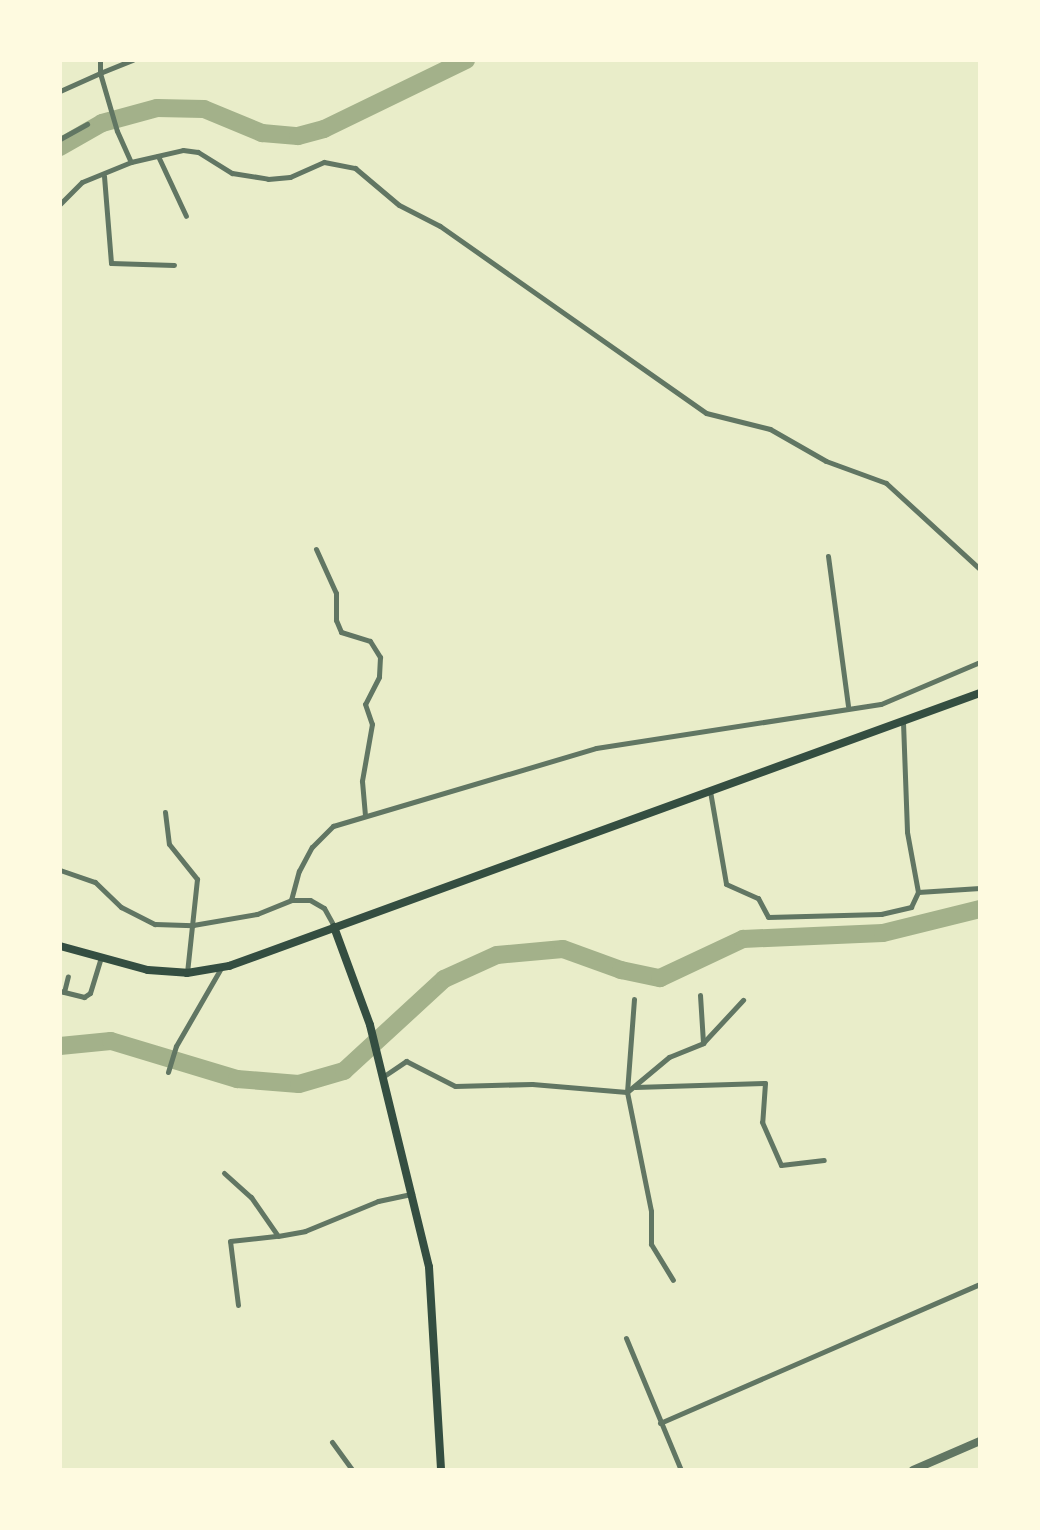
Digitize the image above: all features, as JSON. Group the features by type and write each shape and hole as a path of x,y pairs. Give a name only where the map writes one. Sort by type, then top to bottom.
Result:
{"main road":[{"path":"60,946 148,970 187,973 221,968 980,693"},
{"path":"334,927 384,1076 429,1267 441,1470"}],"street":[{"path":"100,60 116,132 131,162"},
{"path":"60,91 132,60"},
{"path":"60,140 87,124"},
{"path":"60,204 82,182 131,162 158,156 198,152 232,173 268,178 290,177 324,162 356,168 399,205 440,226 706,413 770,429 826,461 886,483 980,569"},
{"path":"158,156 186,216"},
{"path":"104,176 111,263 174,265"},
{"path":"316,548 336,593 336,620 341,632 370,641 380,657 379,677 365,704 372,724 362,781 364,815"},
{"path":"828,556 848,706"},
{"path":"291,900 298,871 322,833 364,815 596,748 848,706 881,704 980,662"},
{"path":"710,791 726,884 758,898 768,917 881,914 911,907 918,892 907,832 903,722"},
{"path":"164,812 168,844 197,879 187,973"},
{"path":"60,870 95,882 142,921 194,925 257,914 291,900 310,900 324,908 334,927"},
{"path":"918,892 980,888"},
{"path":"68,976 62,991 84,997 90,994 101,957"},
{"path":"169,1070 176,1046 221,968"},
{"path":"700,995 703,1043"},
{"path":"634,1000 630,1090 651,1211 651,1244 673,1280"},
{"path":"630,1090 670,1057 703,1043 743,1000"},
{"path":"384,1076 406,1061 455,1086 532,1084 630,1090 765,1084 762,1122 781,1165 824,1160"},
{"path":"224,1173 251,1197 278,1236"},
{"path":"238,1305 230,1241 306,1231 378,1202 412,1194"},
{"path":"660,1423 980,1284"},
{"path":"626,1338 681,1470"},
{"path":"912,1470 980,1441"},
{"path":"332,1442 352,1470"}],"waterway":[{"path":"60,147 102,123 157,108 204,109 262,133 298,136 324,129 466,60"},
{"path":"60,1046 111,1041 237,1079 299,1084 344,1071 444,979 497,955 563,949 621,970 660,978 743,939 883,933 980,909"}]}
